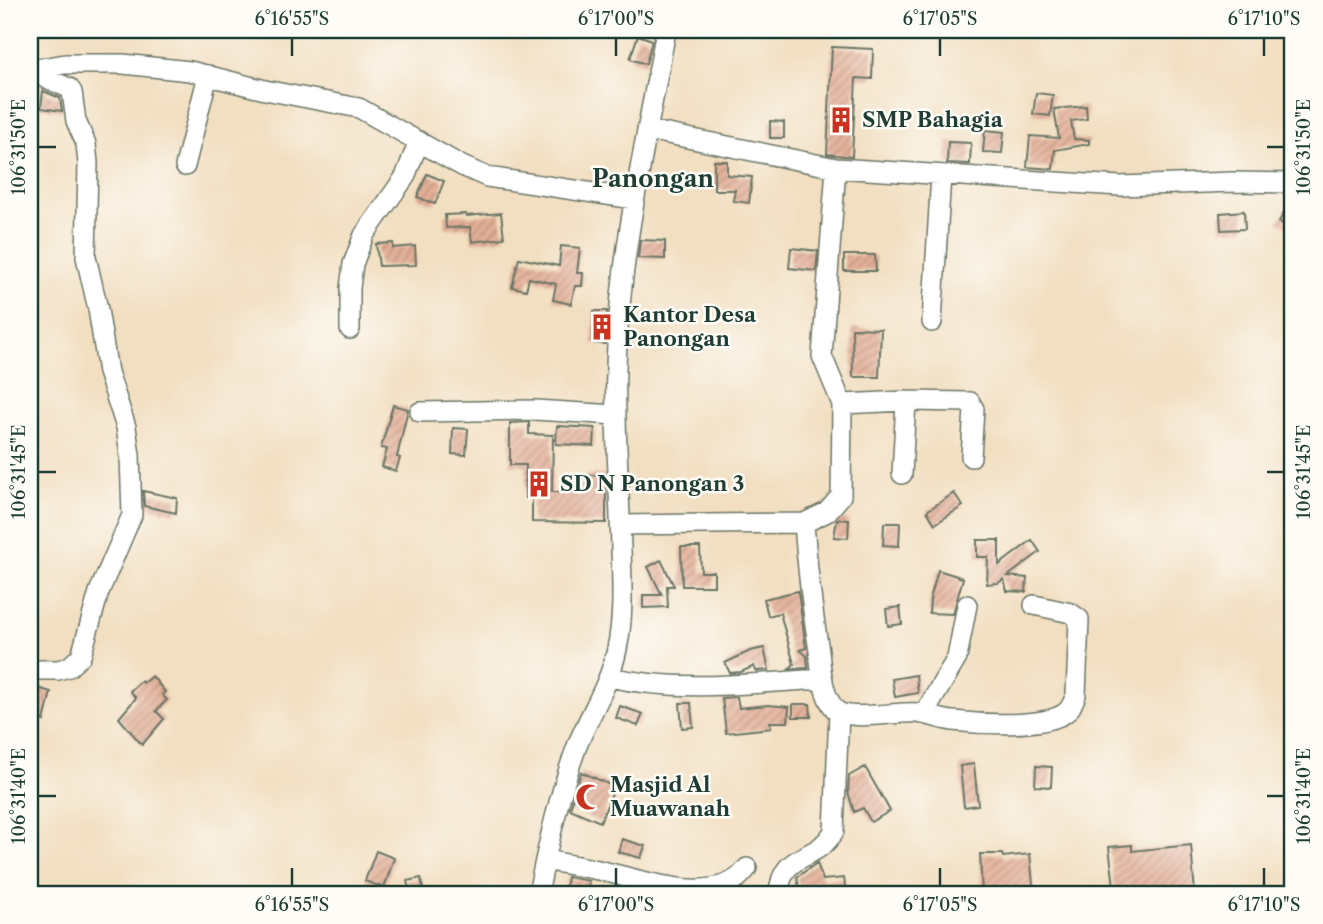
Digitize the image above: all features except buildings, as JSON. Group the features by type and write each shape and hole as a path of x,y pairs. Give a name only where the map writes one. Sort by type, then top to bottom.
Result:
{"street":[{"path":"538,894 577,747 610,677 617,648 622,609 616,367 634,199 666,30"},
{"path":"32,69 65,64 123,64 208,75 265,90 359,108 462,166 487,177 634,199"},
{"path":"30,670 58,670 69,667 81,656 99,592 132,515 126,427 108,372 86,257 86,144 76,121 72,92 32,69"},
{"path":"185,166 208,75"},
{"path":"648,130 836,168 1120,186 1293,183"},
{"path":"350,329 353,264 364,235 405,177 419,141"},
{"path":"621,525 804,523 827,512 841,496 842,404 822,356 836,168"},
{"path":"932,322 941,175"},
{"path":"902,474 906,401"},
{"path":"842,404 970,402 974,409 971,457"},
{"path":"420,412 535,410 616,415"},
{"path":"804,523 808,581 823,680 832,706 839,713 851,716 924,713 952,721 998,723 1038,722 1069,710 1076,695 1079,619 1071,613 1034,606"},
{"path":"924,713 957,658 967,605"},
{"path":"610,677 635,683 676,686 823,680"},
{"path":"779,894 780,880 785,869 829,842 834,831 839,713"},
{"path":"545,860 668,887 705,889 732,882 747,868"}],"place":[{"name":"SMP Bahagia","path":"841,120"},
{"name":"Kantor Desa Panongan","path":"602,327"},
{"name":"SD N Panongan 3","path":"539,484"},
{"name":"Masjid Al Muawanah","path":"589,797"}],"district":[{"name":"Panongan","path":"653,179"}]}
